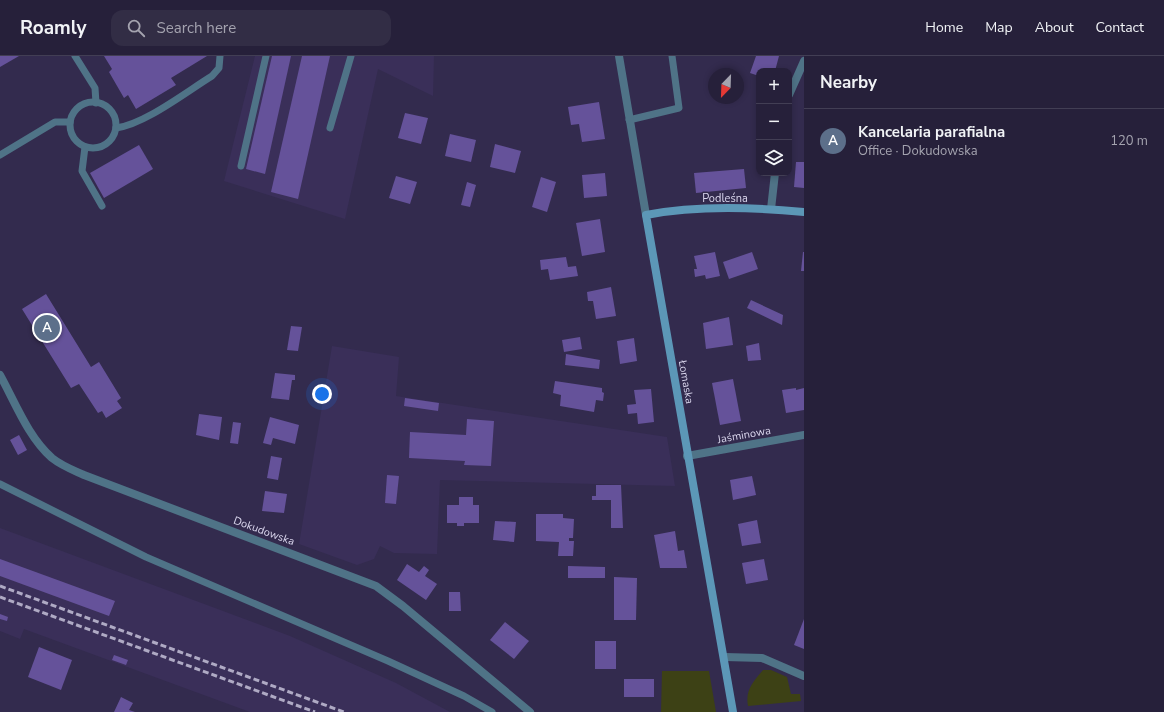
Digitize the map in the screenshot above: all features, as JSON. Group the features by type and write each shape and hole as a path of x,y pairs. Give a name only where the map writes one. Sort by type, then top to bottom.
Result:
{"street":[{"name":"Łomaska","path":"619,56 688,456 725,657 733,712"},
{"path":"792,88 804,61"},
{"path":"771,209 775,176"},
{"name":"Podleśna","path":"646,215 675,209 771,209 804,212"},
{"name":"Dokudowska","path":"0,375 33,434 44,450 59,463 84,475 376,586 403,606 530,712"},
{"name":"Jaśminowa","path":"688,456 804,435"},
{"path":"725,657 762,658 804,676"}],"lane":[{"path":"75,56 94,88 96,103"},
{"path":"116,128 128,126 142,119 212,76 219,68 220,56"},
{"path":"241,166 266,56"},
{"path":"330,128 351,56"},
{"path":"629,120 679,108 672,56"},
{"path":"91,102 101,103 110,109 115,118 116,128 112,138 105,145 95,148 85,147 76,141 71,132 70,122 73,112 81,105 91,102"},
{"path":"0,156 55,122 70,122"},
{"path":"85,147 82,171 102,206"},
{"path":"0,484 146,557 388,661 464,696 492,712"}],"shaded area":[{"path":"255,56 434,56 433,96 378,69 345,219 224,181"},
{"path":"332,346 399,357 396,396 667,437 675,486 440,480 437,554 394,553 380,546 374,559 357,565 299,544"},
{"path":"0,528 290,636 396,683 450,712 250,712 24,629 20,639 0,631"}],"green space":[{"path":"763,670 771,670 787,677 791,694 800,694 801,701 748,706 747,700 751,686"},
{"path":"662,671 709,671 716,712 661,712"}],"building":[{"path":"0,56 19,56 0,67"},
{"path":"104,56 207,56 171,78 176,85 136,109 128,95 124,98 109,72 112,69"},
{"path":"272,56 291,56 265,174 246,169"},
{"path":"302,56 330,56 298,199 271,192"},
{"path":"756,56 779,56 776,68 756,68 756,75 750,73"},
{"path":"599,102 605,139 582,142 579,124 571,125 568,107"},
{"path":"405,113 428,118 421,144 398,138"},
{"path":"450,134 476,140 471,162 445,156"},
{"path":"495,144 521,151 515,173 490,167"},
{"path":"139,145 153,169 104,198 90,173"},
{"path":"796,162 804,162 804,188 794,187"},
{"path":"744,169 746,188 696,193 694,173"},
{"path":"605,173 607,196 584,198 582,175"},
{"path":"396,176 417,182 410,204 389,198"},
{"path":"541,177 556,182 547,212 532,207"},
{"path":"467,182 476,185 470,207 461,205"},
{"path":"600,219 605,252 582,256 576,223"},
{"path":"715,252 720,276 706,279 705,275 695,277 694,269 697,269 694,256"},
{"path":"752,252 758,269 729,279 723,262"},
{"path":"803,252 804,271 801,271"},
{"path":"566,257 568,267 576,266 578,276 550,280 548,269 541,270 540,260"},
{"path":"611,287 616,316 596,319 593,301 588,301 587,292"},
{"path":"46,294 91,367 99,362 121,398 117,401 122,408 106,418 102,411 98,413 79,384 71,388 22,309"},
{"path":"751,300 783,315 782,325 747,308"},
{"path":"729,317 733,345 706,349 703,323"},
{"path":"291,326 302,327 298,351 287,350"},
{"path":"580,337 582,349 564,352 562,340"},
{"path":"634,338 637,361 620,364 617,341"},
{"path":"759,343 761,360 748,361 746,346"},
{"path":"566,354 600,360 599,369 565,365"},
{"path":"275,373 295,375 295,380 292,380 289,400 271,398"},
{"path":"733,379 741,421 720,425 712,383"},
{"path":"555,381 602,388 602,392 604,393 603,401 596,400 594,412 560,406 561,395 553,393"},
{"path":"796,388 796,390 804,388 804,410 786,413 782,390"},
{"path":"651,389 654,422 638,424 637,413 628,414 627,405 636,404 634,390"},
{"path":"405,398 439,403 438,411 404,406"},
{"path":"199,414 222,417 219,440 196,435"},
{"path":"270,417 299,425 295,444 273,438 271,445 263,443"},
{"path":"467,419 494,421 491,466 464,465 465,461 409,458 410,432 466,435"},
{"path":"233,422 241,423 238,444 230,443"},
{"path":"19,435 27,450 18,455 10,440"},
{"path":"271,456 282,458 278,480 267,478"},
{"path":"387,475 399,476 396,504 385,503"},
{"path":"752,476 756,495 733,500 730,480"},
{"path":"596,485 621,485 623,528 611,528 611,500 592,500 592,496 596,496"},
{"path":"265,491 287,494 284,513 262,511"},
{"path":"459,497 473,497 473,505 479,505 479,523 464,523 464,526 457,526 457,523 447,523 447,505 459,505"},
{"path":"536,514 563,514 563,518 574,519 573,538 569,538 569,541 574,541 573,556 558,556 559,542 536,541"},
{"path":"757,520 761,543 742,546 738,524"},
{"path":"495,521 516,522 514,542 493,540"},
{"path":"675,531 678,551 684,550 687,568 660,568 654,535"},
{"path":"0,559 115,601 109,616 0,576"},
{"path":"764,559 768,580 746,584 742,563"},
{"path":"407,564 419,572 424,566 429,570 425,576 437,584 426,600 397,580"},
{"path":"568,566 605,567 605,578 568,578"},
{"path":"614,577 637,578 636,620 614,620"},
{"path":"449,592 460,592 461,611 449,611"},
{"path":"0,614 8,617 7,621 0,619"},
{"path":"804,619 804,649 794,645"},
{"path":"505,622 529,641 514,659 490,640"},
{"path":"595,641 616,641 616,669 595,669"},
{"path":"39,647 72,660 61,690 28,677"},
{"path":"114,655 128,660 126,665 112,660"},
{"path":"624,679 654,679 654,697 624,697"},
{"path":"121,697 133,703 129,710 135,712 114,712"}],"railway":[{"path":"0,586 344,712"},
{"path":"0,597 315,712"}],"place":[{"name":"Kancelaria parafialna","path":"47,328"}]}
